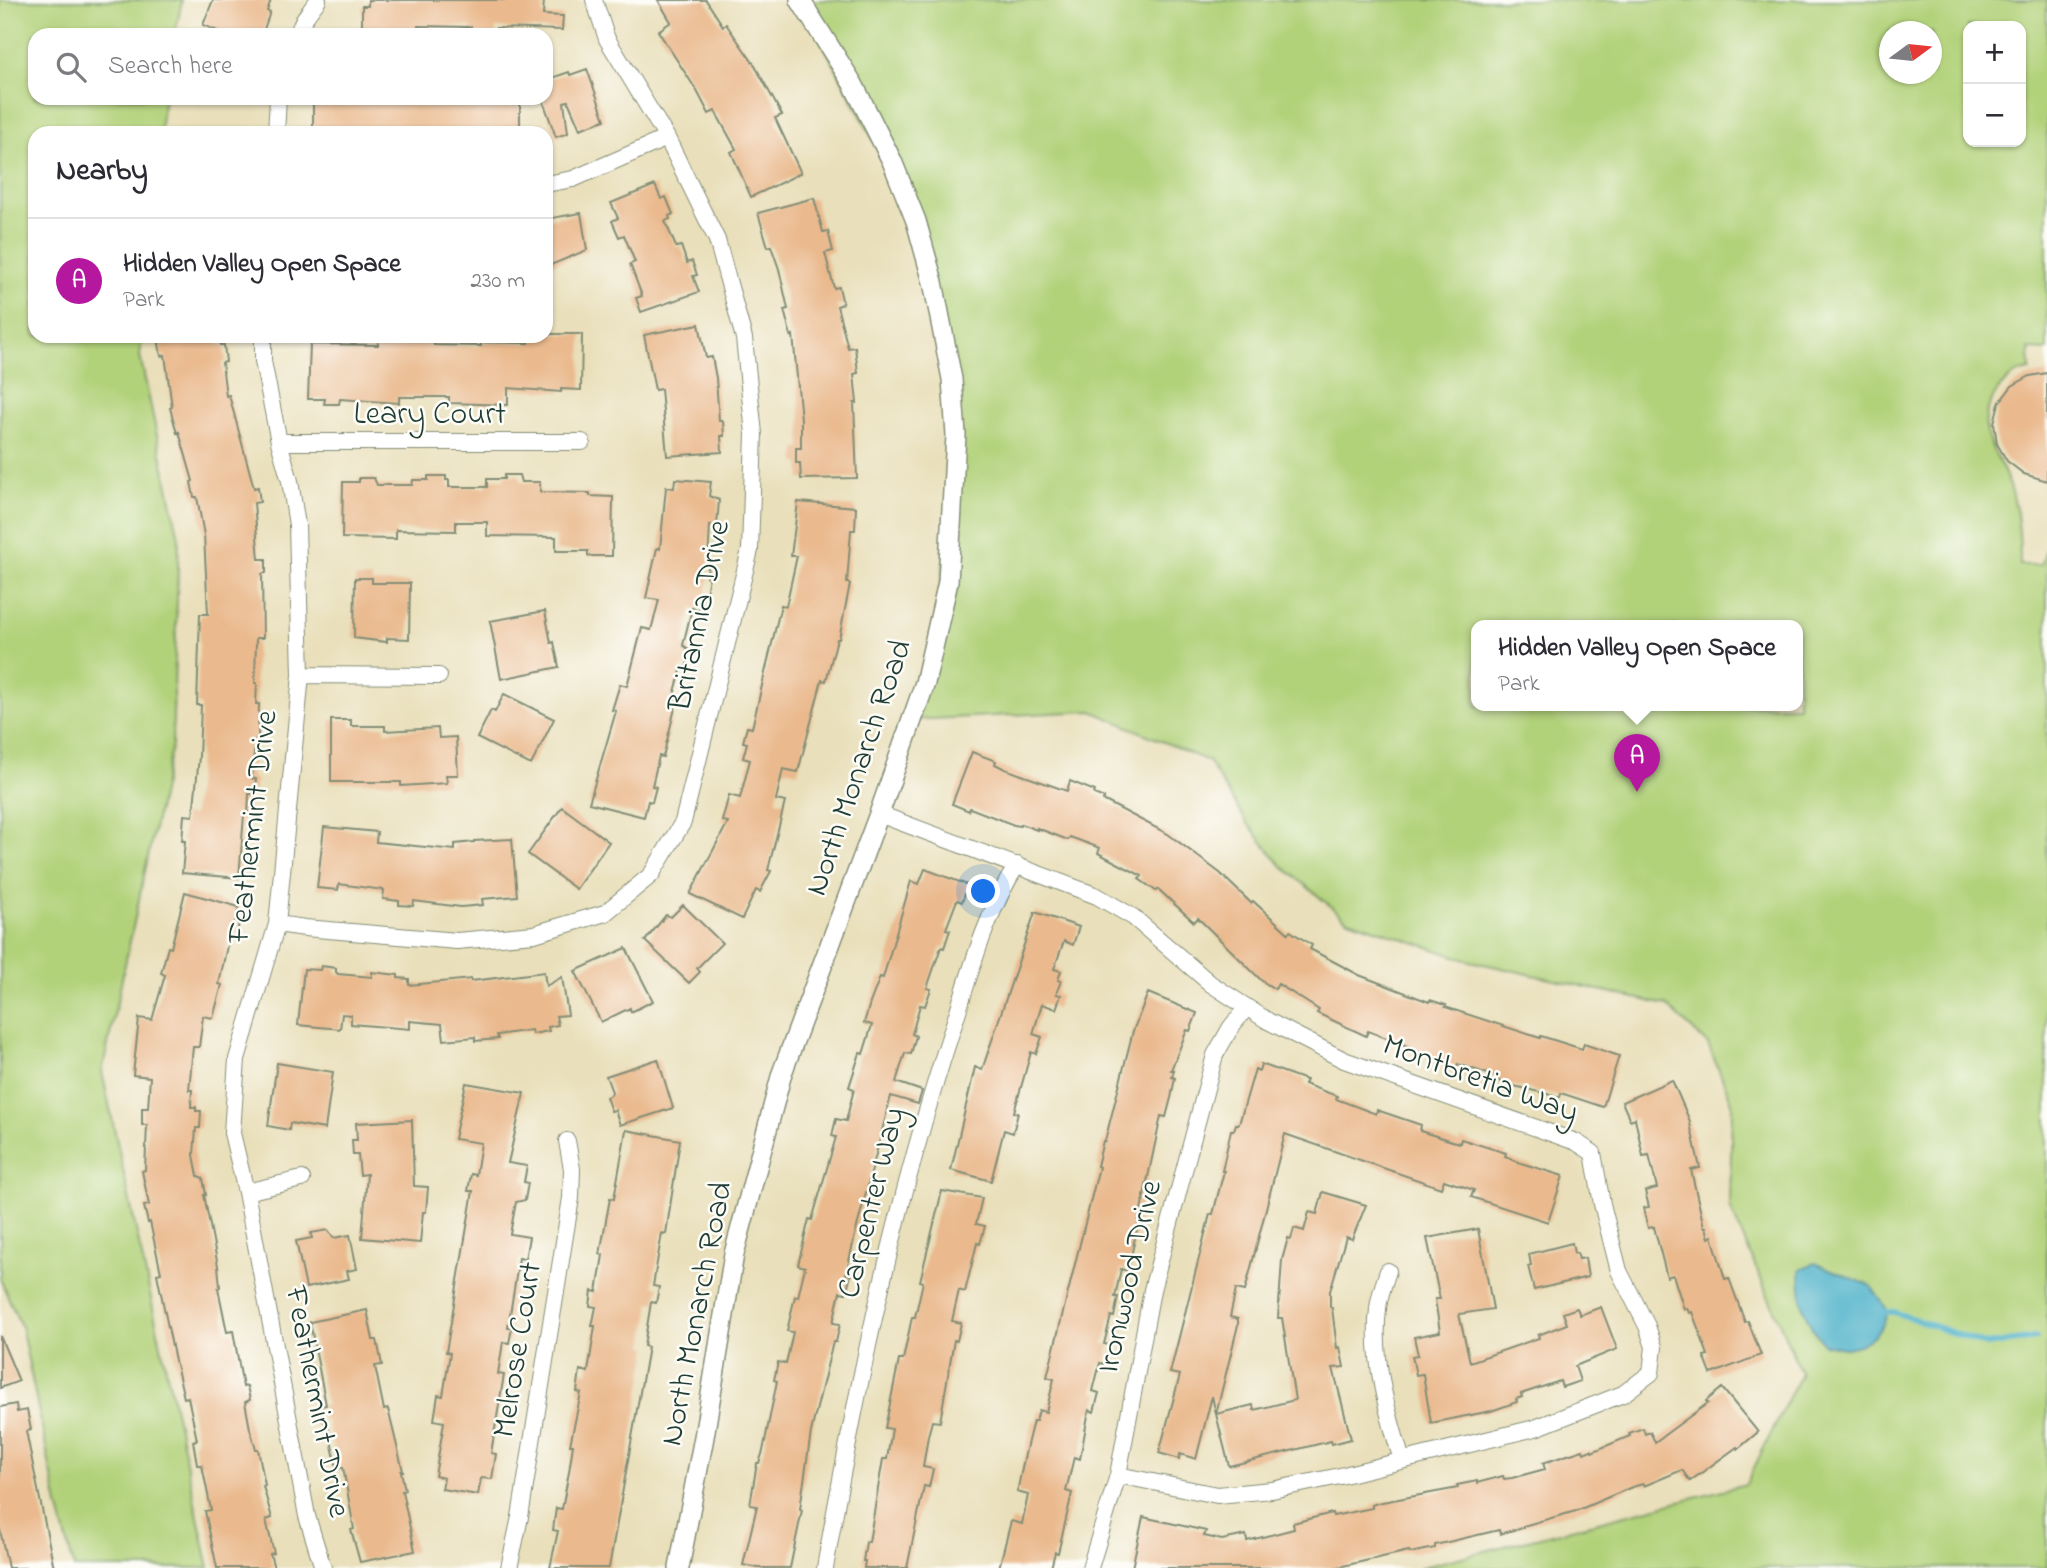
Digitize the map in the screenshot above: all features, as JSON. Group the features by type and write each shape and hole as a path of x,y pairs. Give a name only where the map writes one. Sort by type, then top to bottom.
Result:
{"street":[{"path":"301,28 318,0"},
{"name":"Britannia Drive","path":"277,924 457,941 534,934 605,913 651,875 683,822 750,550 754,434 744,338 717,240 667,138 607,39 594,0"},
{"name":"North Monarch Road","path":"679,1568 705,1437 734,1254 782,1073 925,683 948,582 956,435 952,379 933,282 916,221 892,162 853,84 800,0"},
{"path":"276,126 277,105"},
{"path":"553,183 573,179 667,138"},
{"name":"Feathermint Drive","path":"263,343 263,361 279,442 290,481 296,525 301,675 277,924 237,1059 232,1133 246,1192 307,1516 323,1568"},
{"name":"Leary Court","path":"279,442 582,442"},
{"path":"301,675 439,676"},
{"name":"Montbretia Way","path":"879,814 1097,895 1133,917 1211,984 1268,1021 1343,1060 1576,1142 1593,1153 1619,1272 1647,1326 1654,1347 1651,1373 1623,1394 1535,1428 1272,1490 1216,1495 1118,1475"},
{"name":"Carpenter Way","path":"824,1568 869,1332 929,1098 968,979 1002,888 1017,865"},
{"name":"Ironwood Drive","path":"1090,1568 1118,1475 1152,1290 1215,1055 1231,1027 1247,1007"},
{"name":"Melrose Court","path":"509,1568 520,1517 571,1198 572,1169 566,1140"},
{"path":"246,1192 302,1179"},
{"path":"1388,1271 1378,1306 1376,1333 1379,1368 1402,1460"}],"green space":[{"path":"0,0 182,0 176,28 28,28 28,105 163,105 161,126 28,126 28,343 141,343 140,356 179,538 172,745 102,1072 209,1568 74,1568 58,1505 21,1326 0,1279"},
{"path":"800,0 2047,0 2047,350 2029,349 2030,370 2012,376 1999,389 1990,403 1986,428 2014,498 2020,565 2041,565 2047,546 2047,1568 1419,1568 1746,1484 1801,1373 1730,1207 1732,1102 1708,1044 1666,1005 1466,960 1346,919 1281,865 1248,824 1208,761 1092,711 912,720 936,636 956,435 916,221"}],"water":[{"path":"1815,1263 1871,1286 1888,1311 1874,1336 1847,1348 1824,1344 1807,1318 1801,1291 1800,1269"}],"building":[{"path":"213,0 271,0 264,28 210,28 203,25"},
{"path":"368,0 544,0 543,15 563,16 562,30 418,26 362,28 362,6 368,6"},
{"path":"658,0 706,0 723,26 726,24 754,64 782,115 775,118 801,173 751,197 731,152 736,149 715,111 709,114 658,31 671,22"},
{"path":"587,69 605,120 580,129 568,101 564,102 568,133 556,137 545,105 553,105 553,78 569,72 570,75"},
{"path":"313,105 520,105 520,126 313,126"},
{"path":"655,185 661,199 666,197 673,214 665,221 676,247 681,246 687,263 692,261 697,275 693,276 699,292 641,312 636,298 642,296 630,264 635,262 624,235 619,237 612,221 618,218 611,203"},
{"path":"814,198 823,232 828,231 833,251 825,253 834,288 839,287 843,304 837,306 848,348 855,347 858,373 854,374 857,403 854,403 857,478 801,479 800,463 796,463 796,448 801,448 801,419 793,335 791,336 784,310 788,309 779,269 771,246 768,247 758,213"},
{"path":"581,213 587,250 553,264 553,218"},
{"path":"699,324 706,358 712,357 716,378 719,421 723,421 722,452 667,456 661,389 655,390 644,335"},
{"path":"553,334 582,334 581,390 561,389 561,392 508,388 508,405 449,403 449,397 399,397 399,403 340,399 339,404 324,404 325,399 308,399 310,344 434,343 481,346 481,343 553,343"},
{"path":"159,343 224,345 226,362 222,363 226,396 229,395 254,488 258,487 260,502 254,503 259,559 266,559 266,573 262,574 263,638 256,638 258,738 251,778 256,779 254,794 249,794 248,815 244,815 239,878 182,873 184,815 193,816 199,757 201,705 197,705 200,614 208,614 204,535 197,497 194,497 193,481 170,408 165,355 161,356"},
{"path":"2047,373 2047,481 2024,474 2007,461 1997,444 1994,423 1999,403 2012,386 2030,376"},
{"path":"504,475 519,475 521,482 540,482 540,492 590,493 590,496 613,497 612,556 588,556 588,551 556,551 556,537 487,536 487,522 456,522 456,531 396,530 396,539 342,538 343,482 374,478 377,485 412,485 413,480 428,480 428,476 446,476 449,487 487,487 487,479 504,479"},
{"path":"675,479 711,482 709,496 719,500 717,526 710,525 706,594 703,594 699,610 692,608 683,645 691,651 686,668 682,667 673,699 677,700 663,757 659,756 652,786 656,787 652,802 648,801 644,817 589,803 616,711 612,710 620,684 627,686 642,628 651,630 659,600 646,598 657,548 660,549 666,487 674,488"},
{"path":"798,502 856,507 855,530 851,530 847,583 850,584 839,639 826,681 822,680 798,772 783,769 776,800 785,802 768,870 771,871 760,892 756,890 742,919 690,894 728,822 722,821 729,795 740,798 750,760 743,758 747,743 743,742 747,727 752,728 781,605 786,606 797,556 791,556"},
{"path":"355,578 372,578 372,583 410,583 409,639 387,638 387,642 354,638"},
{"path":"545,611 559,667 501,679 490,621"},
{"path":"504,694 554,719 531,765 477,738 491,710 495,712"},
{"path":"331,720 351,720 351,726 385,726 385,731 438,728 439,738 456,737 458,775 446,775 447,783 401,786 401,782 331,782"},
{"path":"972,752 996,761 995,764 1005,769 1067,791 1070,781 1095,791 1094,794 1104,798 1103,800 1168,834 1220,873 1288,933 1290,931 1312,945 1310,949 1359,975 1429,1002 1430,1000 1446,1005 1445,1007 1540,1038 1541,1036 1582,1049 1584,1044 1619,1056 1603,1107 1561,1093 1560,1097 1514,1086 1496,1080 1497,1077 1458,1064 1456,1068 1368,1031 1366,1036 1317,1013 1319,1010 1278,984 1275,989 1262,981 1198,918 1194,922 1158,889 1156,891 1139,879 1142,876 1098,853 1100,848 1037,828 1014,825 952,804"},
{"path":"562,807 609,842 576,889 528,854"},
{"path":"324,827 377,832 376,842 455,850 455,844 512,839 517,896 482,899 483,905 461,907 414,901 413,906 399,905 399,901 383,899 384,890 339,884 338,890 317,888"},
{"path":"925,869 968,885 962,902 957,900 946,929 950,930 927,988 931,989 925,1006 920,1005 912,1034 916,1036 911,1054 905,1053 896,1082 922,1091 918,1104 891,1096 846,1274 851,1275 846,1293 840,1292 833,1323 840,1324 811,1432 800,1509 802,1510 790,1568 743,1565 757,1506 750,1505 777,1381 774,1380 778,1362 786,1364 793,1332 787,1331 805,1267 798,1265 809,1219 812,1220 836,1137 832,1136 836,1119 846,1121 854,1089 849,1087 872,1025 864,1023 870,1003 880,977 883,978 911,881 919,884"},
{"path":"185,892 239,907 235,922 239,923 236,937 229,936 219,984 222,985 213,1018 203,1016 199,1047 193,1047 189,1090 192,1090 191,1107 201,1111 200,1128 196,1128 194,1155 198,1176 203,1178 218,1266 218,1288 227,1332 233,1331 243,1387 247,1386 250,1400 245,1402 272,1518 266,1520 274,1553 270,1554 274,1568 217,1568 205,1511 211,1510 202,1465 197,1465 193,1441 197,1440 188,1397 184,1398 174,1356 157,1274 161,1273 144,1206 149,1205 142,1171 145,1170 147,1125 142,1125 142,1108 148,1108 150,1077 133,1075 139,1018 152,1020 165,975 161,973 168,947 171,948"},
{"path":"683,905 722,943 697,968 700,972 689,983 645,941 666,915 671,917"},
{"path":"1035,912 1079,927 1073,945 1064,941 1054,969 1061,971 1058,980 1061,981 1056,994 1061,995 1056,1009 1042,1004 1033,1034 1042,1037 1036,1054 1031,1052 1014,1112 1018,1113 1013,1133 1004,1130 991,1181 951,1170 975,1067 982,1070"},
{"path":"626,948 653,1001 631,1012 630,1008 601,1022 575,971"},
{"path":"321,966 336,968 338,974 372,977 372,972 398,975 398,978 409,979 409,985 544,972 546,986 562,977 568,1015 556,1016 558,1025 548,1027 549,1031 532,1034 531,1030 497,1035 498,1039 475,1041 475,1037 444,1040 442,1024 410,1021 410,1029 351,1024 351,1015 342,1014 340,1029 298,1025 304,969 320,970"},
{"path":"1148,993 1197,1013 1171,1070 1174,1070 1172,1077 1175,1078 1171,1098 1166,1117 1161,1116 1128,1271 1121,1269 1114,1317 1111,1316 1104,1344 1110,1345 1105,1364 1100,1363 1093,1391 1099,1393 1094,1412 1089,1410 1080,1459 1074,1457 1066,1491 1072,1493 1058,1553 1055,1552 1051,1568 999,1568 1011,1521 1022,1524 1028,1495 1017,1492 1027,1445 1033,1421 1036,1421 1039,1410 1046,1412 1054,1379 1047,1377 1099,1167 1097,1166 1103,1141 1133,1031"},
{"path":"658,1059 673,1108 620,1125 615,1110 611,1111 606,1097 612,1092 606,1076"},
{"path":"277,1063 333,1072 325,1129 290,1123 289,1130 268,1126"},
{"path":"1261,1064 1306,1080 1304,1084 1337,1096 1336,1099 1376,1114 1377,1110 1421,1125 1420,1131 1460,1143 1461,1139 1506,1153 1505,1156 1521,1163 1563,1176 1548,1222 1471,1197 1474,1190 1444,1180 1441,1188 1285,1134 1245,1291 1236,1289 1230,1317 1238,1319 1238,1325 1216,1414 1212,1396 1196,1459 1180,1454 1179,1459 1159,1453 1180,1375 1170,1373 1210,1214 1213,1214 1224,1171 1231,1130 1239,1124 1255,1069 1259,1071"},
{"path":"1672,1080 1689,1119 1700,1168 1691,1170 1704,1227 1709,1238 1712,1236 1725,1279 1729,1278 1745,1322 1748,1321 1761,1355 1711,1374 1704,1356 1708,1355 1692,1312 1684,1309 1673,1275 1667,1277 1654,1227 1648,1228 1643,1208 1649,1207 1645,1191 1657,1188 1649,1155 1643,1156 1635,1118 1630,1120 1622,1102"},
{"path":"466,1083 524,1093 508,1163 527,1166 524,1182 528,1183 525,1200 516,1202 510,1234 529,1237 525,1259 519,1258 508,1327 512,1328 509,1343 503,1342 498,1374 504,1375 491,1453 496,1454 492,1479 481,1478 478,1495 442,1489 444,1478 435,1476 444,1422 434,1420 438,1395 443,1396 450,1353 446,1352 473,1191 468,1191 471,1174 476,1175 481,1143 454,1139"},
{"path":"412,1120 414,1186 428,1187 420,1243 362,1238 367,1174 360,1175 358,1155 353,1155 352,1140 357,1140 356,1123"},
{"path":"626,1130 680,1140 666,1234 662,1233 653,1286 659,1287 656,1303 651,1302 644,1346 648,1347 609,1568 550,1568 558,1531 553,1530 556,1508 562,1509 573,1445 570,1445 581,1393 577,1392 580,1370 588,1372 595,1326 592,1326 596,1307 590,1306 592,1291 597,1292 603,1255 600,1254 610,1198 614,1199"},
{"path":"942,1191 982,1198 976,1224 985,1226 980,1244 977,1243 965,1292 959,1290 952,1321 961,1323 957,1341 954,1340 940,1422 932,1421 928,1436 923,1467 933,1469 929,1487 924,1486 907,1568 864,1568 866,1542 869,1542 883,1459 887,1459 892,1429 885,1428 899,1360 903,1360 912,1317 915,1317 923,1282 920,1281"},
{"path":"1323,1192 1366,1205 1352,1239 1346,1237 1330,1291 1337,1348 1340,1347 1344,1367 1333,1368 1351,1439 1332,1444 1331,1441 1229,1466 1216,1414 1253,1405 1254,1410 1295,1400 1282,1318 1278,1318 1282,1260 1288,1238 1291,1239 1294,1228 1304,1231 1309,1212 1317,1214"},
{"path":"1478,1229 1493,1309 1459,1314 1470,1362 1539,1338 1538,1335 1567,1324 1563,1313 1577,1308 1580,1315 1601,1307 1617,1349 1575,1366 1580,1381 1562,1387 1560,1381 1521,1394 1522,1397 1516,1399 1517,1402 1491,1411 1431,1423 1423,1374 1416,1375 1412,1356 1418,1355 1414,1337 1440,1332 1435,1299 1440,1299 1427,1238"},
{"path":"328,1230 334,1238 350,1235 357,1269 347,1271 349,1279 306,1288 296,1241 312,1238 311,1233"},
{"path":"1572,1243 1574,1253 1577,1253 1579,1259 1585,1258 1588,1277 1534,1290 1528,1266 1531,1265 1529,1254"},
{"path":"367,1310 373,1340 377,1340 382,1365 375,1366 384,1410 388,1409 403,1471 405,1490 402,1491 415,1551 360,1562 351,1530 354,1529 343,1467 337,1469 327,1421 324,1422 321,1406 326,1405 310,1322"},
{"path":"0,1336 19,1381 0,1388"},
{"path":"1722,1388 1758,1432 1690,1481 1682,1470 1644,1486 1632,1487 1576,1511 1500,1534 1499,1530 1435,1545 1435,1548 1410,1553 1409,1551 1334,1568 1132,1568 1143,1517 1206,1531 1204,1536 1222,1540 1246,1535 1247,1541 1294,1529 1293,1523 1332,1513 1333,1516 1372,1508 1372,1505 1377,1503 1458,1488 1457,1485 1503,1476 1504,1479 1512,1478 1545,1469 1543,1463 1583,1450 1584,1453 1591,1450 1592,1452 1643,1428 1645,1434 1650,1432 1655,1442 1708,1403 1706,1401"},
{"path":"16,1404 17,1412 27,1410 31,1430 26,1431 54,1568 8,1568 0,1530 0,1407"}],"waterway":[{"path":"1883,1312 1894,1312 1987,1345 2036,1338"}],"place":[{"name":"Hidden Valley Open Space","path":"1637,792"}]}
